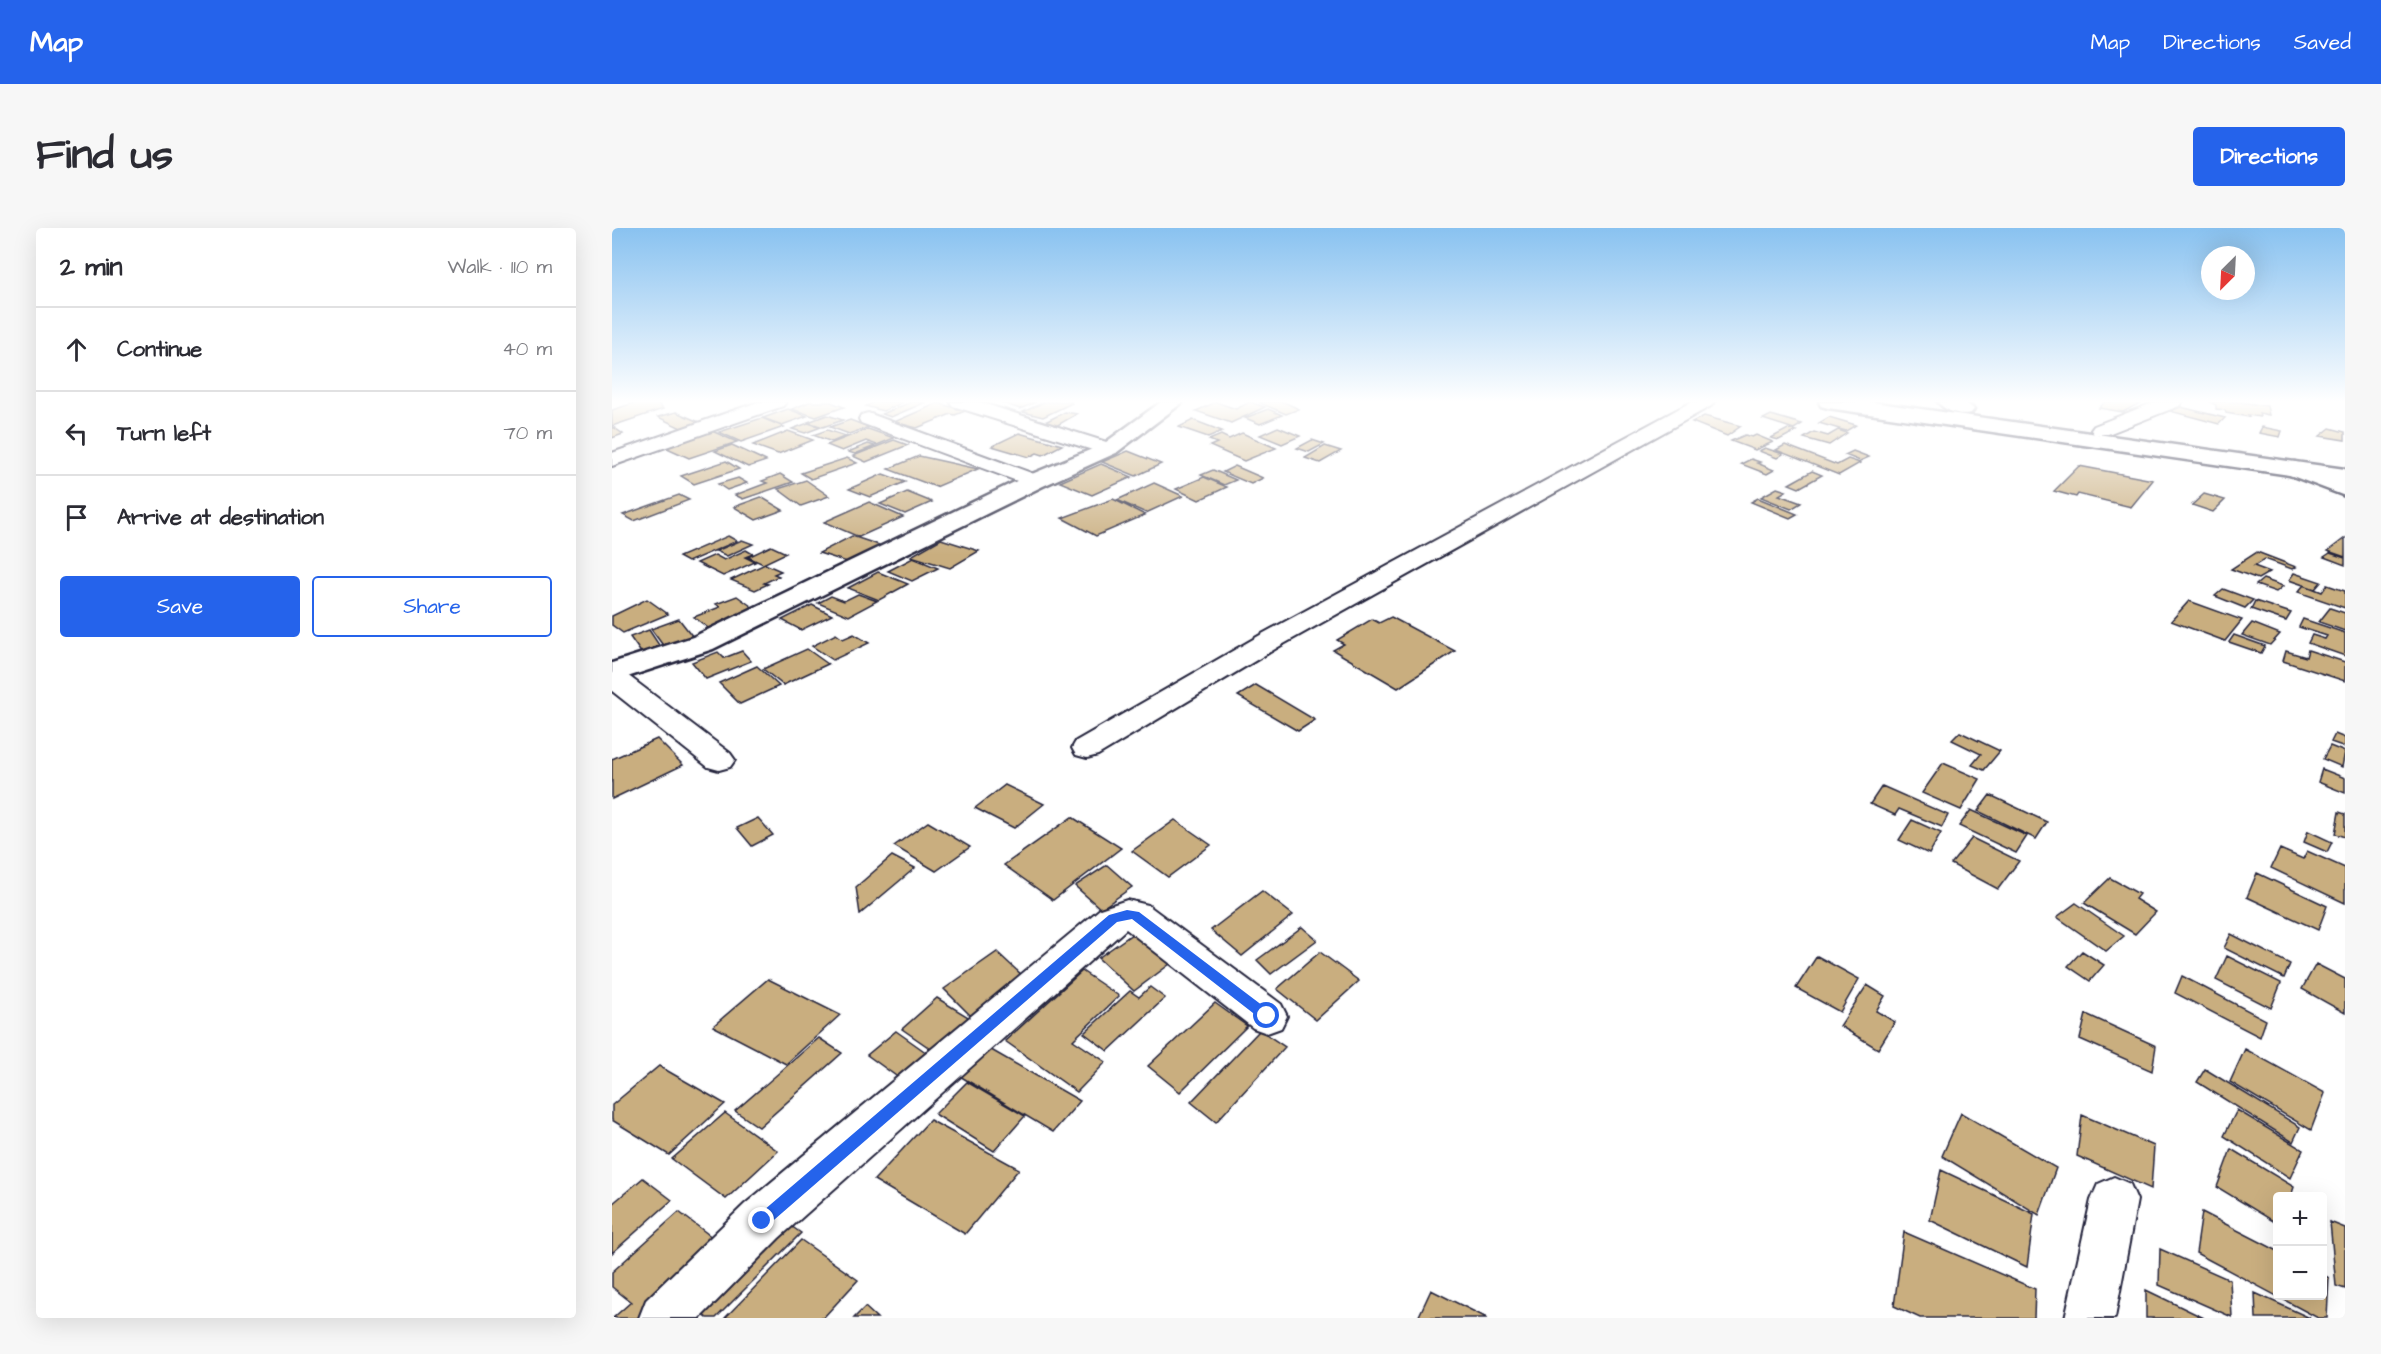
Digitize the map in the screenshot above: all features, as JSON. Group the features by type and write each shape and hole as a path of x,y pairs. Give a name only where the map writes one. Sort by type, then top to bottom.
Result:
{"main road":[{"path":"612,675 703,643 1035,481 1100,453"},
{"path":"2177,453 2345,477"},
{"path":"2265,453 2345,464"},
{"path":"2295,470 2345,489"}],"street":[{"path":"612,460 632,453"},
{"path":"960,453 1035,481"},
{"path":"1087,748 1271,640 1612,453"},
{"path":"612,675 719,760"},
{"path":"664,1318 762,1221 1113,919 1127,914 1135,915 1267,1016"},
{"path":"2090,1318 2114,1200"}],"building":[{"path":"678,453 704,453 689,458"},
{"path":"719,453 749,453 766,461 748,467"},
{"path":"861,453 889,453 866,462 853,456"},
{"path":"1015,453 1047,453 1043,455 1037,453 1029,457"},
{"path":"1124,453 1133,453 1161,464 1136,476 1102,462"},
{"path":"1226,453 1264,453 1244,461"},
{"path":"1314,453 1338,453 1320,463 1305,458"},
{"path":"1764,453 1783,454 1777,458"},
{"path":"1783,453 1805,453 1837,465 1848,459 1860,463 1839,475"},
{"path":"1858,453 1869,457 1860,461 1845,455"},
{"path":"919,456 978,469 936,487 888,469"},
{"path":"847,458 857,463 811,479 801,473"},
{"path":"1751,459 1774,470 1767,474 1741,464"},
{"path":"726,461 739,469 694,484 681,476"},
{"path":"1101,464 1132,477 1092,495 1060,482"},
{"path":"1235,466 1263,478 1251,484 1223,472"},
{"path":"2079,466 2153,480 2131,507 2078,494 2076,497 2054,491"},
{"path":"1213,470 1236,480 1224,485 1201,475"},
{"path":"1812,471 1822,475 1799,488 1789,484"},
{"path":"780,474 793,482 743,499 735,495 767,483 762,481"},
{"path":"883,474 905,482 870,497 849,489"},
{"path":"1204,477 1227,487 1199,500 1176,489"},
{"path":"738,478 747,483 727,490 718,484"},
{"path":"806,480 829,496 801,506 778,489"},
{"path":"1154,483 1183,496 1146,513 1117,500"},
{"path":"1777,488 1786,491 1779,495 1801,503 1791,509 1761,497"},
{"path":"907,492 932,502 905,514 880,504"},
{"path":"2204,494 2225,500 2213,512 2192,505"},
{"path":"679,495 689,500 634,521 623,515"},
{"path":"761,497 783,510 756,520 734,507"},
{"path":"1758,498 1797,514 1790,518 1751,502"},
{"path":"1113,499 1145,515 1096,536 1062,518"},
{"path":"869,502 903,517 859,537 824,522"},
{"path":"728,536 737,541 688,562 679,557"},
{"path":"852,536 882,546 850,563 819,553"},
{"path":"2345,538 2345,557 2328,551"},
{"path":"941,539 979,551 950,568 911,556"},
{"path":"742,540 753,544 727,556 716,551"},
{"path":"771,546 786,553 763,564 748,557"},
{"path":"746,550 753,554 745,557 755,562 723,576 697,563 715,555 724,560"},
{"path":"2257,552 2296,567 2292,569 2265,559 2254,566 2270,572 2258,579 2231,569"},
{"path":"2330,553 2345,558 2345,565 2324,557"},
{"path":"913,558 938,568 912,581 888,571"},
{"path":"765,564 781,571 774,574 779,576 764,583 768,584 755,590 731,580"},
{"path":"878,572 908,584 879,600 848,588"},
{"path":"2294,573 2321,582 2315,589 2289,580"},
{"path":"2263,579 2283,586 2276,592 2256,585"},
{"path":"2304,585 2322,592 2327,585 2345,591 2345,608 2298,592"},
{"path":"2223,589 2253,600 2245,608 2215,596"},
{"path":"858,594 877,601 849,616 818,603 831,596 844,601"},
{"path":"737,596 758,611 712,631 694,617 720,607 716,604"},
{"path":"647,599 668,614 623,633 612,625 612,616"},
{"path":"2189,601 2242,620 2225,641 2171,621"},
{"path":"2255,601 2291,613 2286,621 2251,609"},
{"path":"812,605 832,615 801,630 782,620"},
{"path":"2330,608 2345,613 2345,631 2319,622"},
{"path":"1391,617 1455,651 1398,688 1333,650 1344,644 1337,640 1372,619 1379,623"},
{"path":"679,619 693,637 665,648 651,629"},
{"path":"2303,619 2345,633 2345,656 2308,643 2312,635 2325,639 2327,636 2299,627"},
{"path":"2252,623 2280,634 2270,645 2242,635"},
{"path":"649,630 661,648 642,654 630,637"},
{"path":"836,634 843,639 854,634 869,643 833,660 812,646"},
{"path":"2234,635 2265,646 2261,653 2229,642"},
{"path":"807,649 828,664 783,685 763,669"},
{"path":"2308,650 2345,662 2345,681 2283,661 2286,651 2306,657"},
{"path":"742,651 751,661 706,679 692,662 718,652 724,658"},
{"path":"757,666 779,686 740,704 719,683"},
{"path":"1256,685 1315,720 1298,731 1238,696"},
{"path":"1960,732 2000,751 1984,770 1972,765 1981,754 1952,740"},
{"path":"2335,734 2345,738 2345,747 2331,742"},
{"path":"657,739 683,765 612,799 612,759"},
{"path":"2330,746 2345,752 2342,767 2323,759"},
{"path":"1943,763 1980,779 1961,810 1922,793"},
{"path":"2322,769 2345,778 2345,793 2318,782"},
{"path":"1005,785 1044,804 1014,828 975,808"},
{"path":"1882,786 1948,815 1942,827 1899,809 1895,815 1870,804"},
{"path":"1990,795 2047,822 2036,839 1978,811"},
{"path":"1971,810 2027,836 2016,853 1959,826"},
{"path":"2339,812 2345,814 2345,837 2335,834"},
{"path":"1072,817 1121,848 1053,900 1004,865"},
{"path":"758,818 773,835 752,846 737,828"},
{"path":"1175,820 1211,845 1168,877 1132,851"},
{"path":"1912,820 1941,833 1929,854 1899,840"},
{"path":"928,822 970,847 936,871 894,846"},
{"path":"2308,831 2332,842 2327,852 2304,842"},
{"path":"1972,838 2019,861 1998,889 1951,864"},
{"path":"2280,849 2303,859 2307,851 2345,868 2345,903 2271,868"},
{"path":"892,856 915,868 860,914 856,887"},
{"path":"1107,865 1132,887 1101,909 1075,886"},
{"path":"2257,873 2327,906 2318,930 2247,897"},
{"path":"2110,878 2139,894 2135,899 2156,912 2135,934 2084,903"},
{"path":"1262,891 1293,915 1242,956 1211,930"},
{"path":"2076,903 2124,936 2106,951 2057,917"},
{"path":"1302,927 1317,940 1271,974 1257,960"},
{"path":"1135,932 1170,964 1134,991 1098,958"},
{"path":"2231,934 2290,964 2284,978 2224,948"},
{"path":"2082,951 2104,965 2090,981 2068,966"},
{"path":"997,952 1024,977 971,1016 944,989"},
{"path":"1320,952 1359,981 1316,1020 1277,989"},
{"path":"1817,956 1859,979 1840,1012 1796,988"},
{"path":"2227,956 2281,983 2271,1008 2216,980"},
{"path":"2316,964 2345,979 2345,1013 2302,989"},
{"path":"1082,971 1119,996 1073,1040 1106,1062 1077,1092 1005,1041"},
{"path":"2182,976 2266,1020 2260,1037 2175,993"},
{"path":"768,979 840,1015 786,1064 713,1026"},
{"path":"1867,985 1885,996 1876,1011 1895,1022 1878,1049 1840,1026"},
{"path":"1150,987 1165,998 1108,1051 1084,1033 1130,991 1139,997"},
{"path":"937,998 970,1018 934,1051 902,1029"},
{"path":"1215,1003 1247,1026 1180,1092 1148,1066"},
{"path":"2086,1014 2156,1046 2152,1071 2080,1039"},
{"path":"1260,1030 1285,1047 1216,1122 1191,1102"},
{"path":"896,1031 927,1053 899,1078 867,1055"},
{"path":"819,1038 842,1053 759,1127 735,1111"},
{"path":"986,1047 1080,1101 1053,1132 958,1075"},
{"path":"2245,1049 2325,1093 2311,1130 2230,1082"},
{"path":"659,1066 725,1104 669,1155 612,1120 612,1105"},
{"path":"2205,1069 2300,1127 2293,1142 2197,1082"},
{"path":"967,1082 1025,1116 994,1151 935,1114"},
{"path":"2237,1110 2303,1150 2290,1178 2224,1136"},
{"path":"725,1113 778,1151 726,1199 672,1159"},
{"path":"1961,1113 2056,1168 2039,1215 1942,1156"},
{"path":"2082,1115 2154,1146 2151,1189 2077,1156"},
{"path":"930,1120 1019,1169 965,1234 874,1180"},
{"path":"2231,1149 2294,1187 2292,1192 2273,1192 2273,1221 2217,1187"},
{"path":"1941,1170 2034,1214 2027,1267 1930,1220"},
{"path":"643,1178 672,1200 612,1253 612,1204"},
{"path":"679,1212 721,1244 644,1318 613,1318 631,1302 612,1287 612,1272"},
{"path":"2202,1212 2273,1248 2273,1294 2196,1253"},
{"path":"781,1219 801,1233 716,1318 707,1318 692,1306"},
{"path":"2330,1222 2345,1228 2345,1289 2336,1286"},
{"path":"1904,1232 2035,1289 2034,1318 1920,1318 1894,1306"},
{"path":"801,1240 858,1280 823,1318 725,1318"},
{"path":"2160,1249 2230,1280 2232,1317 2159,1285"},
{"path":"2327,1277 2329,1278 2327,1318 2318,1318 2284,1300 2327,1300"},
{"path":"1431,1290 1487,1318 1418,1318"},
{"path":"2146,1290 2204,1318 2146,1318"},
{"path":"2255,1293 2310,1318 2256,1318"},
{"path":"865,1307 877,1318 854,1318"}],"route":[{"path":"762,1221 1113,919 1127,914 1135,915 1267,1016"}]}
